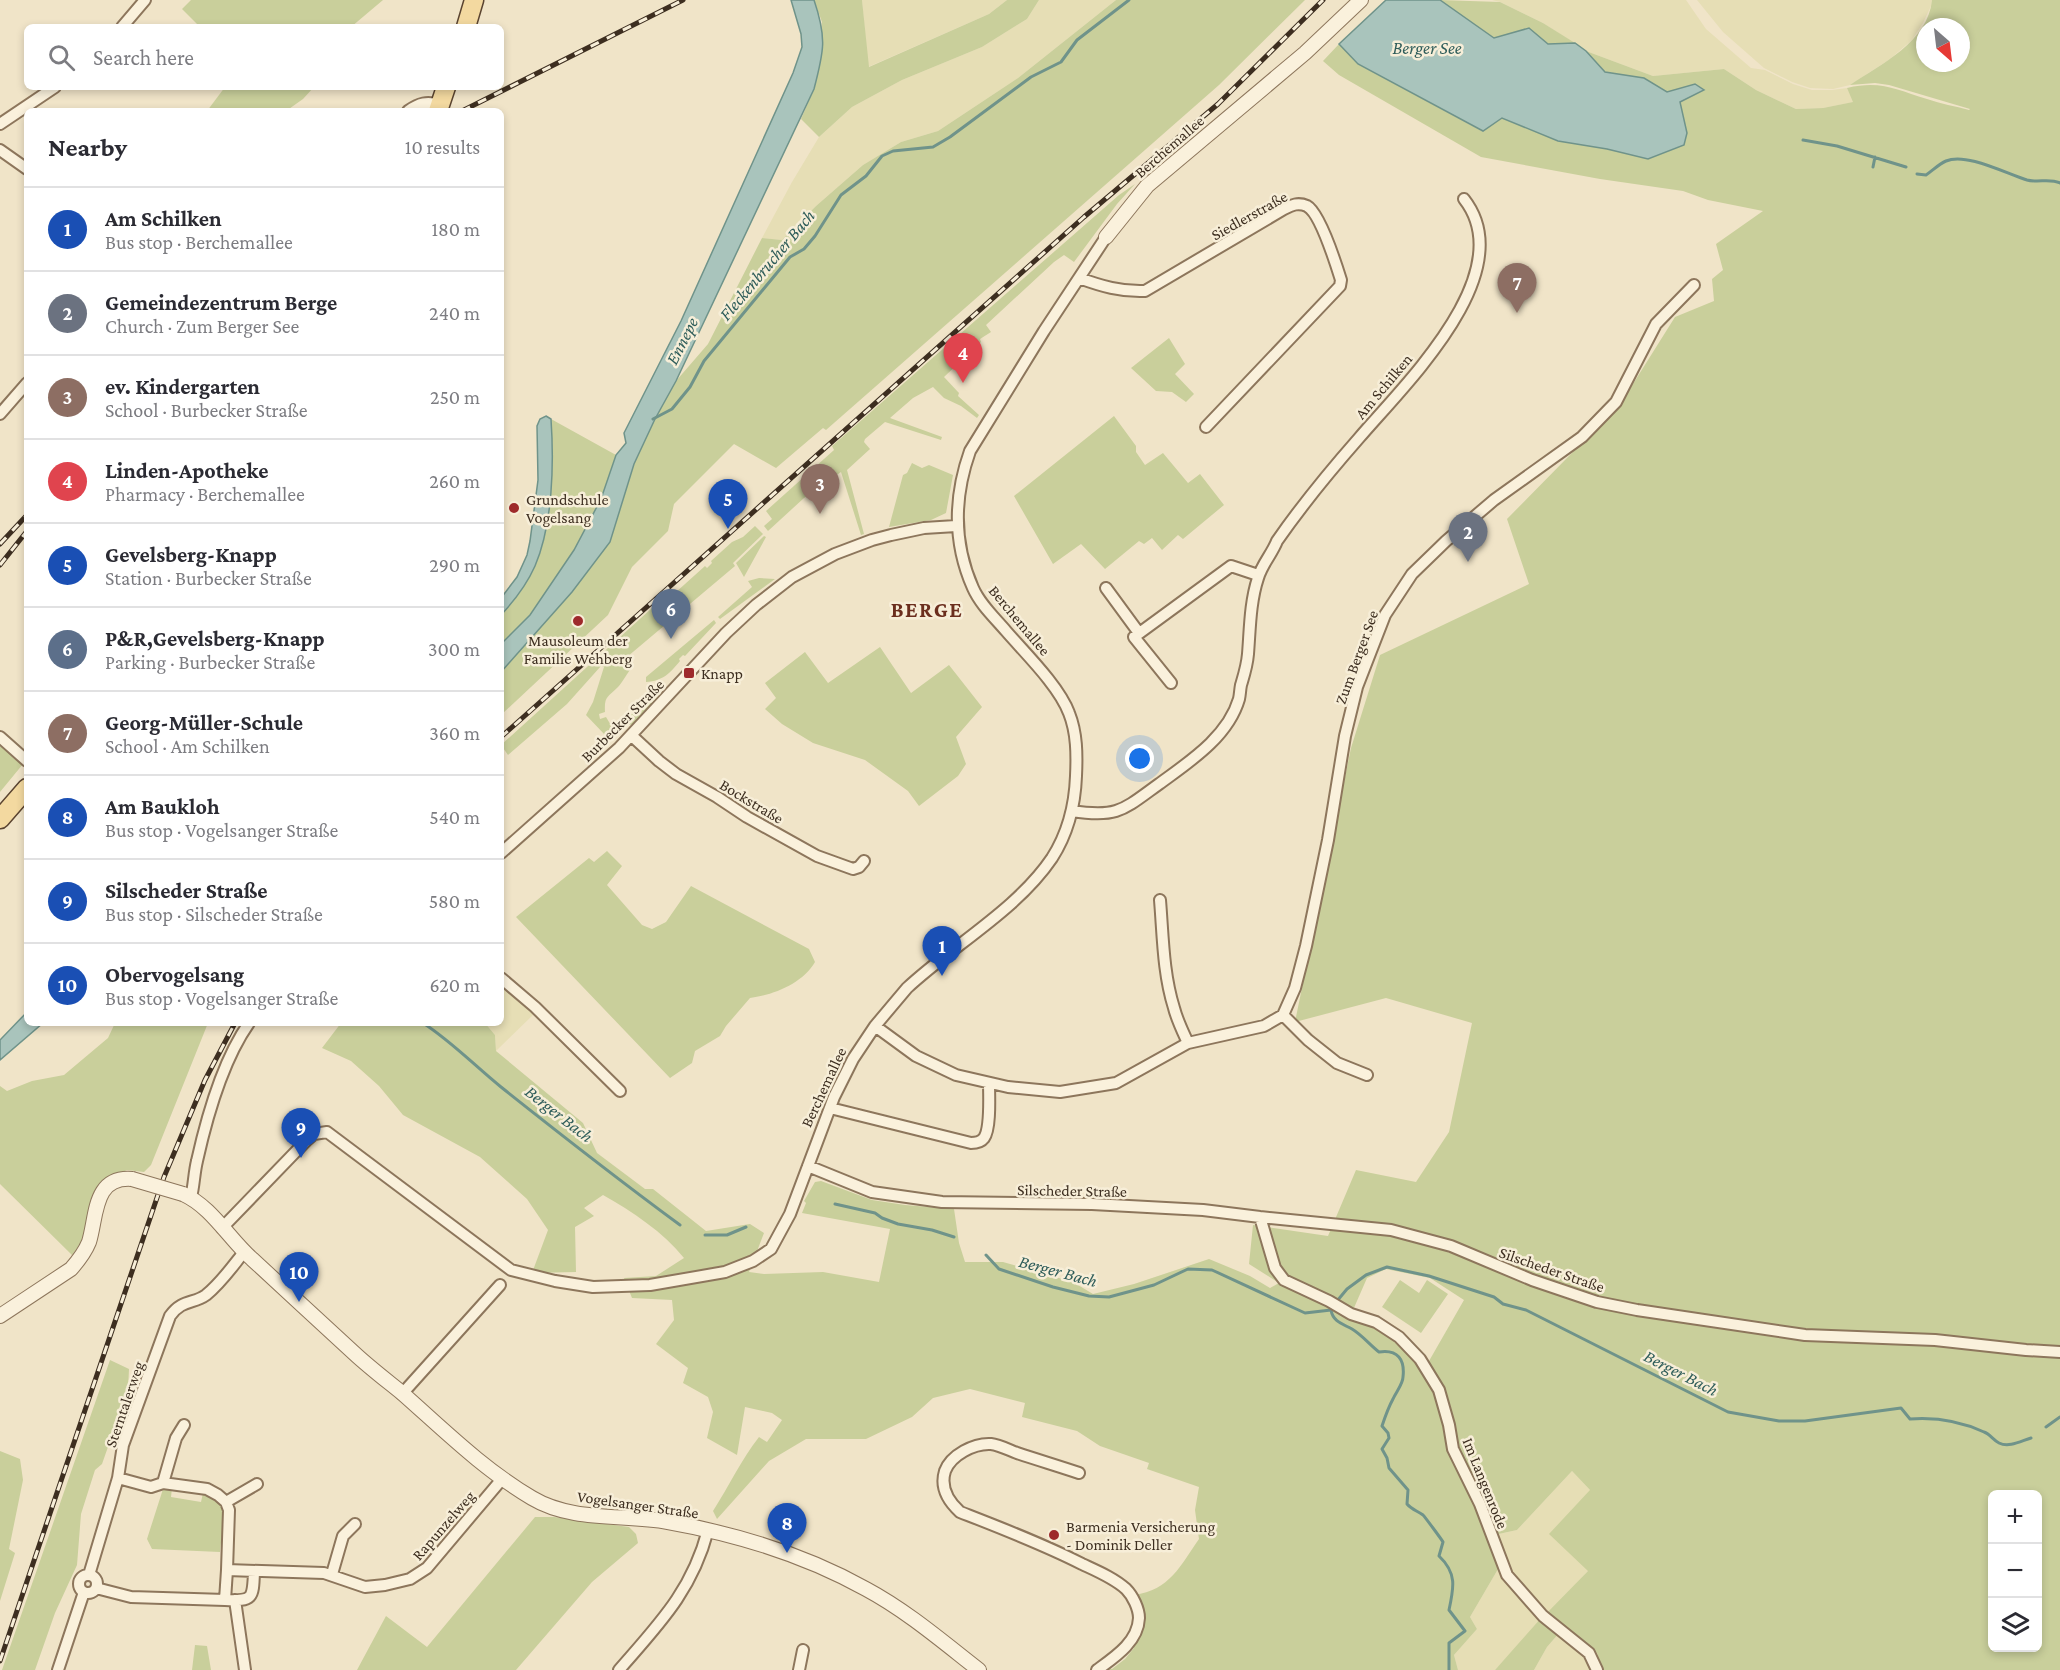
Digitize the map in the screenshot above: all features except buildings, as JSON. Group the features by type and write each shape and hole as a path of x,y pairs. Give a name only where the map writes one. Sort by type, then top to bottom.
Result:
{"main road":[{"path":"467,24 474,0"},
{"path":"439,108 445,90"},
{"path":"0,819 24,791"}],"street":[{"path":"125,24 145,0"},
{"name":"Berchemallee","path":"807,1166 853,1059 874,1026 921,975 1018,896 1041,872 1053,856 1072,811 1076,794 1078,752 1070,715 1064,702 1033,661 988,610 974,590 965,569 956,526 963,472 970,451 1106,237 1147,186 1305,53 1361,0"},
{"path":"0,124 51,90"},
{"path":"412,108 418,104 429,102 439,108"},
{"path":"0,150 24,167"},
{"name":"Am Schilken","path":"1072,811 1106,814 1131,805 1196,756 1223,729 1239,699 1240,687 1246,672 1250,616 1258,575 1281,534 1345,453 1442,339 1467,300 1476,274 1480,250 1479,229 1471,207 1464,199"},
{"name":"Siedlerstraße","path":"1079,278 1105,288 1145,291 1296,203 1313,210 1327,240 1341,280 1340,286 1206,427"},
{"name":"Zum Berger See","path":"1283,1015 1295,988 1305,946 1328,840 1346,736 1358,687 1385,615 1412,574 1446,541 1494,500 1582,437 1616,402 1656,324 1694,285"},
{"path":"0,414 24,386"},
{"name":"Burbecker Straße","path":"504,850 632,736 734,625 801,571 835,554 891,534 924,528 956,526"},
{"path":"1171,683 1134,637 1232,566 1258,575"},
{"path":"1106,588 1139,633"},
{"name":"Bockstraße","path":"632,736 658,761 676,774 817,856 853,869 859,867 864,861"},
{"path":"0,737 24,758"},
{"path":"1160,900 1164,961 1174,1009 1188,1043"},
{"path":"504,981 620,1091"},
{"path":"874,1026 916,1056 956,1075 1008,1087 1060,1092 1116,1083 1188,1043 1264,1026 1283,1015 1308,1040 1337,1063 1367,1076"},
{"path":"187,1196 217,1092 247,1026"},
{"path":"830,1108 970,1143 978,1142 983,1139 987,1129 989,1083"},
{"path":"222,1228 307,1140 314,1134 327,1132 511,1270 555,1281 593,1287 650,1285 724,1272 753,1261 771,1249 790,1214 807,1166"},
{"name":"Silscheder Straße","path":"807,1166 872,1192 942,1202 1103,1204 1203,1210 1391,1230 1451,1245 1532,1280 1597,1302 1637,1310 1805,1335 1935,1340 2060,1352"},
{"name":"Vogelsanger Straße","path":"0,1316 71,1269 88,1244 96,1209 103,1193 118,1179 132,1179 187,1196 206,1210 244,1252 353,1353 453,1440 502,1479 550,1508 575,1513 666,1521 708,1530 787,1553 861,1586 893,1606 979,1670"},
{"name":"Im Langenrode","path":"1260,1217 1275,1268 1284,1280 1351,1314 1376,1322 1399,1337 1420,1359 1439,1390 1453,1449 1480,1504 1507,1575 1543,1616 1588,1653 1597,1670"},
{"name":"Sterntalerweg","path":"58,1670 84,1592 80,1581 84,1576 89,1575 118,1478 123,1445 165,1327 175,1310 187,1302 204,1297 227,1274 244,1252"},
{"path":"402,1394 500,1285"},
{"path":"163,1483 176,1438 184,1425"},
{"path":"1079,1473 991,1444 974,1446 954,1458 946,1469 943,1481 951,1504 960,1512 1054,1550 1101,1573 1127,1590 1138,1609 1139,1618 1134,1637 1126,1647 1097,1670"},
{"path":"118,1478 152,1487 163,1483 207,1489 226,1502 229,1510 227,1570 230,1600 245,1670"},
{"name":"Rapunzelweg","path":"227,1570 332,1575 365,1587 399,1583 421,1574 437,1558 502,1479"},
{"path":"226,1502 257,1484"},
{"path":"332,1575 343,1536 355,1524"},
{"path":"618,1670 669,1613 681,1596 702,1554 708,1530"},
{"path":"96,1588 131,1597 249,1599 253,1592 254,1572"},
{"path":"84,1592 91,1593 96,1588 96,1580 89,1575"},
{"path":"799,1670 802,1650"}],"shaded area":[{"path":"862,0 1007,0 989,14 868,67"},
{"path":"1039,0 1116,0 1018,78 938,131 901,142 863,165 816,206 782,240 762,238 819,137 852,107 902,80 982,47 1027,19"},
{"path":"1492,0 1686,0 1706,29 1751,68 1765,70 1793,84 1812,90 1847,88 1854,102 1823,108 1796,109 1756,90 1724,69 1653,76 1586,51 1543,23"},
{"path":"1697,0 1932,0 1925,18 1916,18 1916,34 1912,40 1890,59 1850,85 1833,89 1810,88 1764,68 1723,32"},
{"path":"504,987 534,1014 496,1051 495,1035 488,1026 504,1026"},
{"path":"1572,1471 1590,1490 1588,1571 1495,1670 1458,1670 1454,1655 1477,1629 1470,1617 1501,1564 1494,1535 1517,1530"},
{"path":"1560,1632 1597,1653 1602,1670 1534,1670 1547,1647"}],"green space":[{"path":"191,0 383,0 355,24 197,24 182,9"},
{"path":"814,0 862,0 869,67 989,14 1007,0 1039,0 1027,19 982,47 902,80 852,107 819,137 801,119 814,89 822,22"},
{"path":"1116,0 1305,0 1219,85 826,430 823,428 776,468 734,444 674,504 668,531 632,567 608,615 504,712 504,669 572,592 610,542 634,464 655,419 676,381 708,344 762,238 782,240 816,206 863,165 901,142 938,131 1018,78"},
{"path":"1440,0 1500,2 1543,23 1575,43 1548,44 1529,28 1494,38"},
{"path":"1932,0 2060,0 2060,1670 1602,1670 1597,1653 1572,1638 1544,1616 1588,1571 1549,1534 1590,1490 1572,1471 1517,1530 1494,1535 1455,1449 1441,1390 1422,1358 1429,1361 1464,1300 1430,1278 1386,1269 1367,1278 1350,1317 1388,1334 1402,1344 1424,1369 1447,1423 1452,1450 1478,1504 1501,1564 1470,1617 1477,1629 1454,1655 1458,1670 1108,1670 1107,1668 1112,1669 1125,1659 1134,1648 1139,1620 1134,1595 1157,1588 1165,1582 1180,1567 1199,1539 1195,1510 1199,1487 1147,1469 1149,1463 1100,1446 1077,1431 1022,1417 1025,1403 970,1389 933,1398 912,1417 866,1439 806,1439 769,1461 717,1519 713,1511 746,1455 759,1437 767,1442 782,1420 772,1413 745,1407 737,1455 707,1438 713,1412 708,1397 683,1383 688,1368 656,1344 674,1320 672,1300 632,1298 624,1278 656,1276 684,1258 647,1223 603,1195 584,1208 594,1216 575,1227 576,1272 532,1273 548,1230 527,1199 480,1157 403,1115 379,1086 351,1061 322,1048 339,1026 488,1026 495,1035 496,1051 583,1123 597,1153 645,1189 653,1189 706,1231 750,1224 764,1233 749,1272 764,1274 823,1272 879,1282 890,1229 802,1213 806,1203 804,1201 815,1182 821,1181 872,1200 954,1209 959,1243 965,1262 1003,1262 1073,1282 1093,1294 1134,1284 1209,1259 1250,1276 1270,1288 1279,1283 1249,1264 1253,1225 1328,1236 1356,1170 1416,1182 1449,1132 1472,1023 1386,998 1295,1022 1351,748 1380,655 1529,584 1507,519 1621,403 1675,317 1714,301 1712,279 1723,270 1716,244 1763,211 1708,200 1683,191 1600,179 1481,157 1339,75 1323,61 1339,44 1358,64 1482,131 1502,118 1558,141 1648,159 1684,145 1687,133 1680,102 1703,90 1695,84 1667,93 1644,78 1605,72 1586,51 1653,76 1724,69 1756,90 1796,109 1823,108 1853,102 1847,88 1870,85 1888,87 1969,110 1889,85 1875,83 1850,85 1889,60 1916,35 1916,72 1970,72 1970,18 1927,18"},
{"path":"223,90 311,90 290,108 209,108"},
{"path":"1135,184 1117,204 1074,262 1064,255 1054,262 986,325 991,332 980,339 981,342 944,377 959,393 958,396 979,415 977,418 961,406 944,398 933,387 913,398 890,418 942,437 941,440 885,422 865,439 864,442 870,449 847,470 864,534 861,535 841,472 804,498 768,531 764,526 772,519 766,511 834,450 832,446 1119,195"},
{"path":"1169,338 1185,364 1175,374 1194,394 1186,402 1172,392 1156,391 1131,368"},
{"path":"1114,416 1136,446 1136,452 1145,465 1163,453 1188,483 1200,474 1224,505 1183,539 1178,535 1162,550 1152,538 1144,544 1139,541 1105,569 1081,544 1053,564 1014,496"},
{"path":"551,419 616,455 601,499 574,550 530,615 504,641 504,612 532,573 546,532 551,493"},
{"path":"912,463 922,468 929,465 953,475 946,513 931,520 889,527 903,475 907,473"},
{"path":"755,526 763,534 733,563 735,566 627,657 633,666 620,685 607,697 605,712 599,714 600,719 606,717 612,727 605,735 586,715 593,702 604,667 601,666 567,704 508,755 504,749 504,742 652,608 655,611 705,566 707,568 712,563 711,561 732,542 743,537"},
{"path":"764,536 766,537 744,577 736,563"},
{"path":"759,578 775,579 720,619 718,617 752,587 748,581"},
{"path":"714,620 716,623 685,656 679,659 680,661 669,673 657,680 646,682 646,677"},
{"path":"880,647 911,693 949,665 982,707 956,737 966,764 958,776 919,806 908,791 865,760 813,743 782,724 765,709 776,698 765,683 805,652 828,683"},
{"path":"666,691 636,724 623,723 649,695"},
{"path":"0,744 23,764 0,792"},
{"path":"607,851 622,866 607,885 642,925 652,929 666,922 691,886 809,949 815,962 803,976 787,987 750,998 720,1036 695,1051 692,1063 670,1078 516,917 589,858 594,862"},
{"path":"114,1026 207,1026 151,1165 144,1172 127,1170 112,1177 95,1191 82,1241 72,1255 0,1184 0,1086 7,1091 32,1081 64,1075 108,1038"},
{"path":"1400,1280 1419,1293 1427,1280 1448,1294 1421,1333 1382,1307"},
{"path":"110,1360 129,1369 128,1390 102,1464 95,1470 81,1514 77,1565 55,1613 35,1670 2,1670"},
{"path":"0,1451 20,1459 23,1480 9,1549 15,1553 0,1601"},
{"path":"172,1488 171,1497 201,1502 203,1493 213,1496 219,1502 224,1517 220,1552 152,1549 147,1539 163,1489"},
{"path":"535,1517 554,1517 629,1527 636,1534 638,1543 592,1582 516,1670 357,1670 386,1616 427,1647"},
{"path":"1542,1617 1560,1632 1547,1647 1534,1670 1495,1670"},
{"path":"195,1645 207,1646 211,1670 192,1670"}],"water":[{"name":"Ennepe","path":"791,0 814,0 821,25 823,44 814,89 676,381 634,464 610,542 572,592 504,669 504,641 530,615 574,550 601,499 616,455 626,443 624,433 681,321 793,73 802,47 801,34"},
{"name":"Berger See","path":"1386,0 1440,0 1494,38 1529,28 1548,44 1575,43 1586,51 1605,72 1644,78 1667,92 1695,84 1704,90 1680,102 1687,133 1684,145 1648,159 1558,141 1502,118 1483,131 1358,64 1339,44"},
{"path":"546,416 551,419 551,493 546,532 532,573 504,612 504,594 517,577 527,555 530,541 538,480 537,426 540,419"},
{"path":"24,1015 24,1026 40,1026 0,1060 0,1040"}],"waterway":[{"name":"Fleckenbrucher Bach","path":"653,419 672,409 690,387 704,361 790,257 804,249 815,236 841,195 866,176 882,156 893,151 933,147 950,137 1031,77 1061,62 1077,40 1129,0"},
{"name":"Fleckenbrucher Bach","path":"1803,140 1837,146 1906,167"},
{"path":"1873,167 1875,157"},
{"name":"Fleckenbrucher Bach","path":"1917,174 1926,175 1946,161 1964,159 2027,180 2060,183"},
{"name":"Berger Bach","path":"427,1026 545,1122 680,1225"},
{"name":"Berger Bach","path":"835,1204 875,1213 898,1224 932,1230 954,1237"},
{"name":"Berger Bach","path":"705,1235 727,1235 746,1227"},
{"path":"986,1255 999,1269 1089,1296 1109,1297 1154,1285 1188,1269 1212,1270 1305,1313 1331,1310 1336,1320 1356,1331 1379,1352 1391,1352 1399,1357 1403,1366 1403,1380 1382,1426 1389,1438 1382,1449 1389,1468 1408,1490 1407,1504 1423,1515 1443,1542 1439,1556 1449,1568 1453,1581 1449,1610 1465,1631 1449,1643 1449,1670"},
{"name":"Berger Bach","path":"1337,1301 1347,1289 1366,1275 1387,1267 1429,1276 1494,1297 1503,1304 1526,1310 1728,1412 1779,1421 1805,1421 1901,1408 1910,1419 1939,1419 1957,1423 1975,1428 1997,1442 2007,1445 2031,1438"},
{"name":"Berger Bach","path":"2046,1427 2060,1417"}],"railway":[{"path":"504,90 683,0"},
{"path":"504,734 1084,217 1218,104 1323,0"},
{"path":"468,108 504,90"},
{"path":"0,544 24,518"},
{"path":"0,565 24,535"},
{"path":"0,1661 164,1177 205,1080 233,1026"}],"place":[{"name":"Georg-Müller-Schule","path":"1517,313"},
{"name":"Linden-Apotheke","path":"963,383"},
{"name":"Grundschule Vogelsang","path":"514,508"},
{"name":"ev. Kindergarten","path":"820,514"},
{"name":"Gevelsberg-Knapp","path":"728,529"},
{"name":"Gemeindezentrum Berge","path":"1468,562"},
{"name":"Mausoleum der Familie Wehberg","path":"578,621"},
{"name":"P&R,Gevelsberg-Knapp","path":"671,639"},
{"name":"Knapp","path":"689,673"},
{"name":"Am Schilken","path":"942,976"},
{"name":"Silscheder Straße","path":"301,1158"},
{"name":"Obervogelsang","path":"299,1302"},
{"name":"Barmenia Versicherung - Dominik Deller","path":"1054,1535"},
{"name":"Am Baukloh","path":"787,1553"}],"district":[{"name":"BERGE","path":"927,609"}]}
